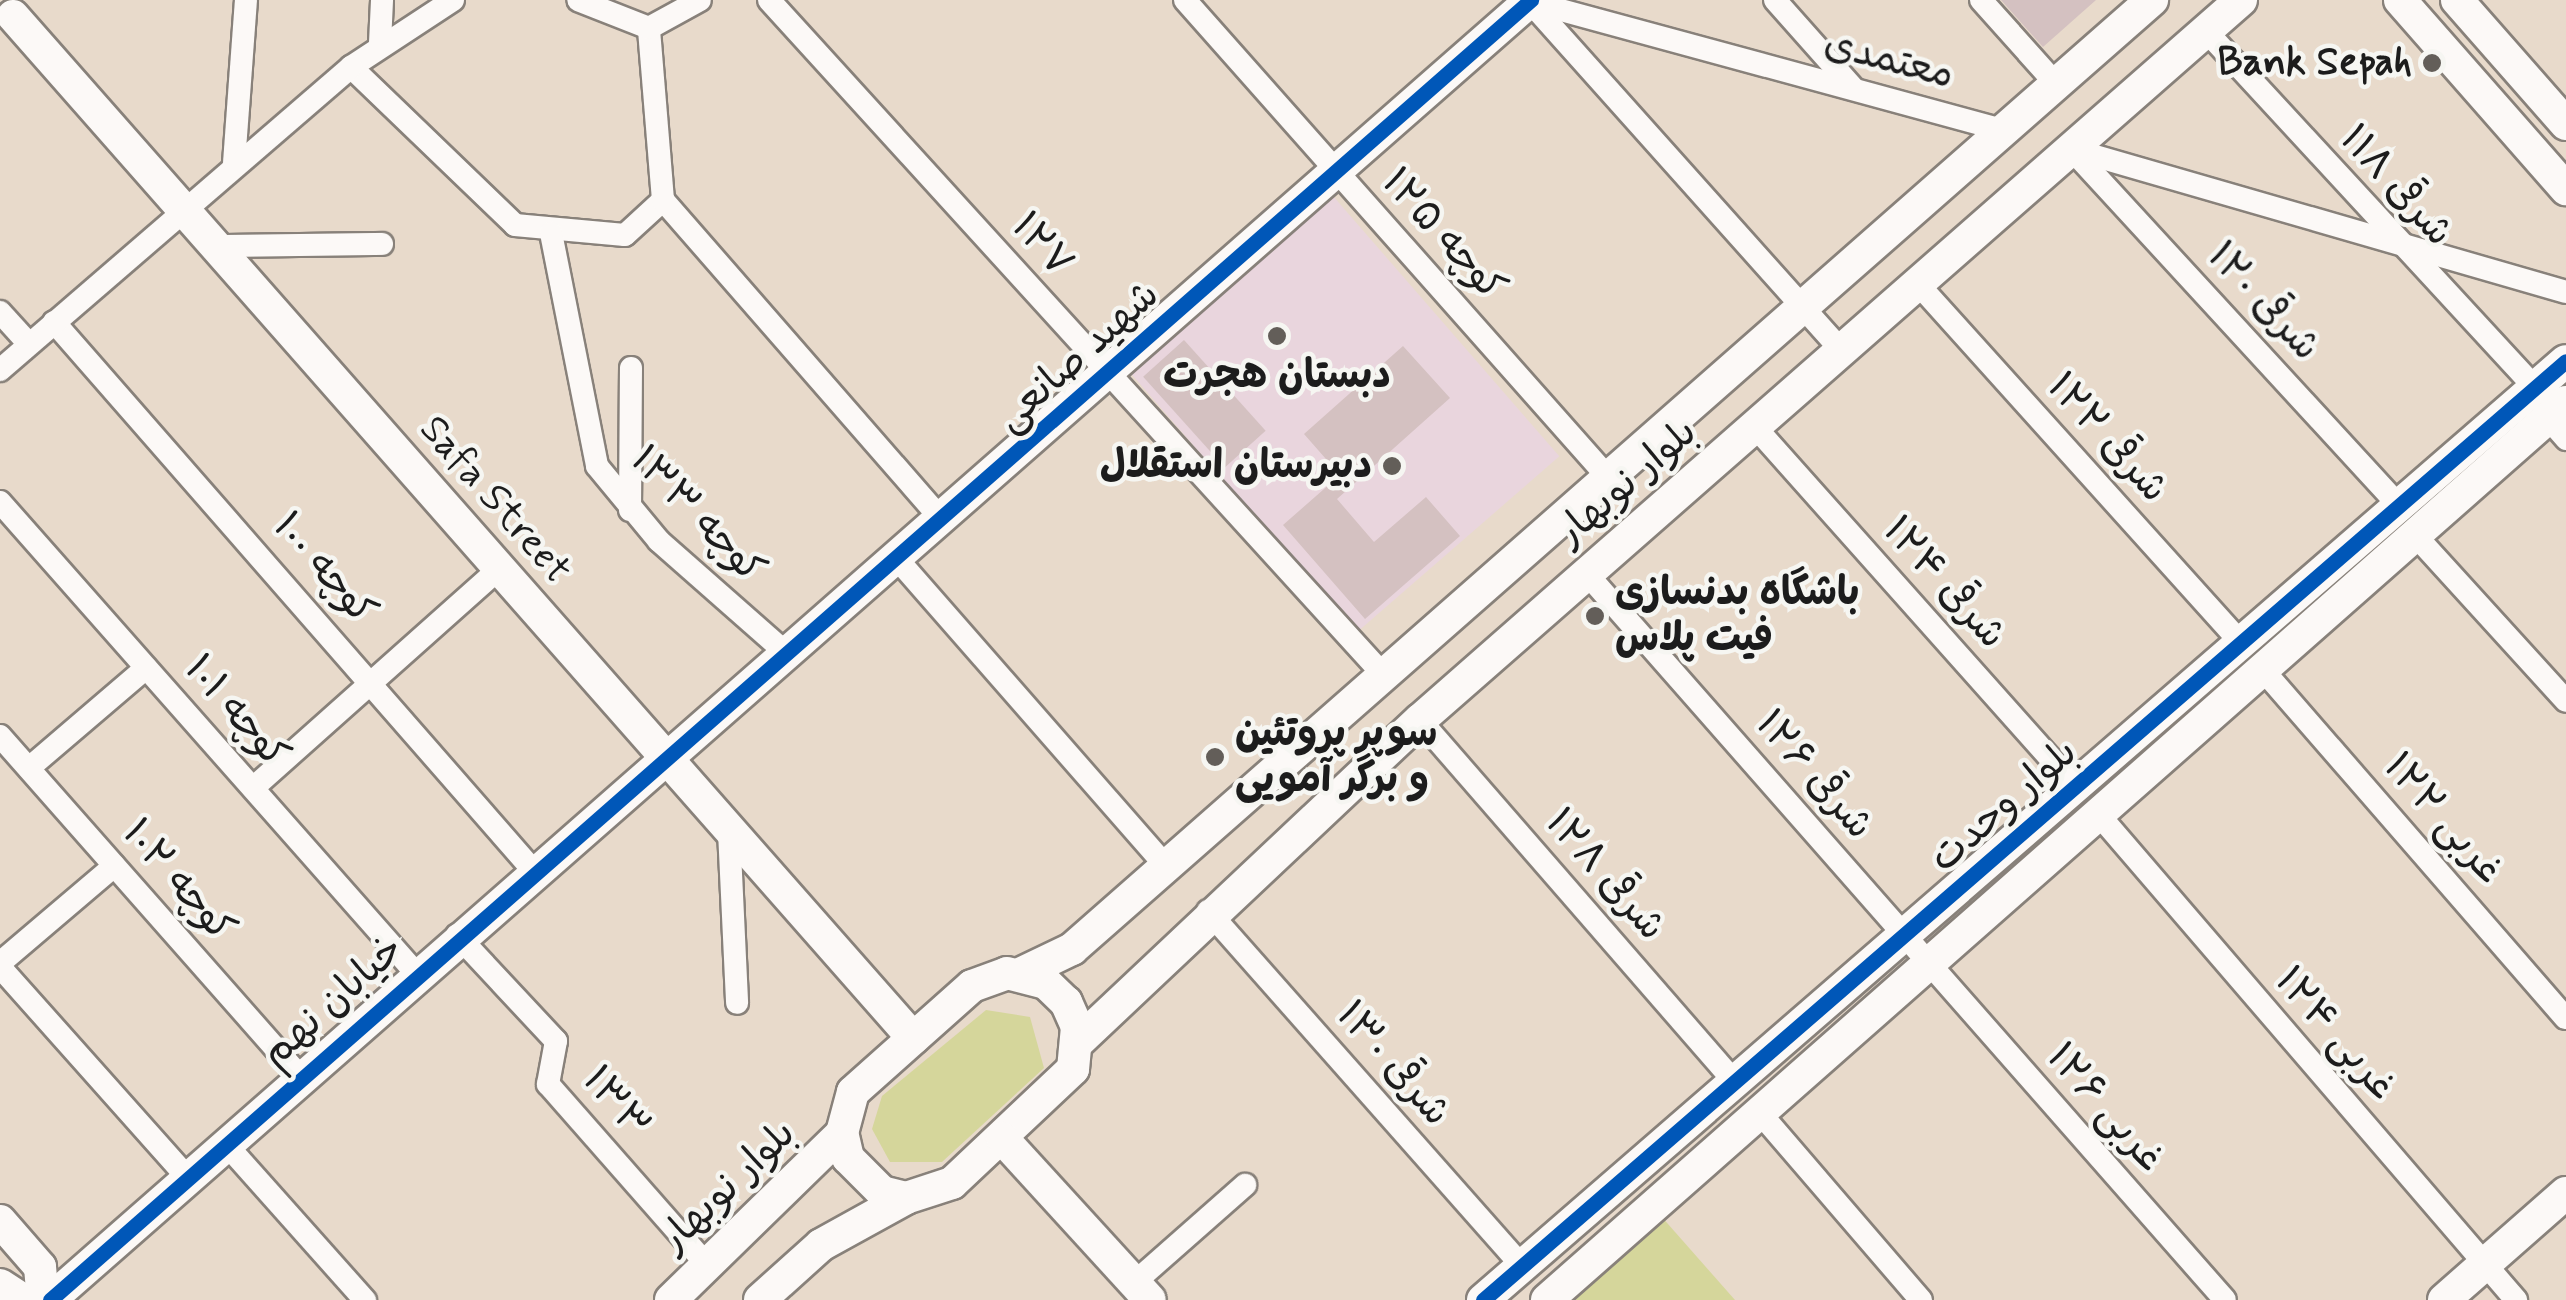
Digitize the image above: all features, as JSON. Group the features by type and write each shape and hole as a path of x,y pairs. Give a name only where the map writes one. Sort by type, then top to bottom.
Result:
{"street":[{"path":"234,163 246,0"},
{"path":"380,43 382,0"},
{"path":"0,370 234,163 351,66 380,43 452,0"},
{"path":"578,0 648,28"},
{"path":"648,28 700,0"},
{"name":"۱۲۷","path":"769,0 1382,672"},
{"name":"کوچه ۱۲۵","path":"1185,0 1606,474"},
{"path":"1528,0 1842,351"},
{"name":"شهید صانعی","path":"662,756 943,521 1528,0"},
{"name":"معتمدی","path":"1528,0 2004,130"},
{"path":"1776,0 1854,90"},
{"path":"1981,0 2056,84"},
{"name":"بلوار نوبهار","path":"671,1300 842,1134 853,1092 913,1038 982,979 1020,974 1072,949 1606,474 2152,0"},
{"name":"بلوار نوبهار","path":"1079,1041 1208,910 1420,720 2241,0"},
{"path":"2400,0 2566,189"},
{"path":"2458,0 2566,124"},
{"name":"Safa Street","path":"15,14 913,1038"},
{"path":"648,28 663,200 943,521"},
{"name":"۱۱۸ شرقی","path":"2206,30 2395,244 2535,388"},
{"path":"351,66 494,212 551,233 625,235 663,200"},
{"path":"2071,148 2566,292"},
{"name":"۱۲۰ شرقی","path":"2071,148 2400,506"},
{"name":"کوچه ۱۳۳","path":"551,233 586,432 630,510 787,654"},
{"path":"218,246 382,244"},
{"name":"۱۲۲ شرقی","path":"1918,284 2241,643"},
{"path":"0,312 29,344"},
{"name":"کوچه ۱۰۰","path":"54,322 532,869"},
{"name":"بلوار وحدت","path":"1484,1300 2566,361"},
{"path":"630,368 630,510"},
{"name":"بلوار وحدت","path":"1550,1299 2416,535 2560,420"},
{"name":"۱۲۴ شرقی","path":"1756,428 2076,787"},
{"name":"کوچه ۱۰۱","path":"0,502 415,972"},
{"path":"2416,535 2566,701"},
{"path":"898,560 1166,867"},
{"path":"253,788 369,680 499,569"},
{"name":"۱۲۶ شرقی","path":"1588,574 1929,965"},
{"path":"28,768 146,668"},
{"name":"۱۲۲ غربی","path":"2263,670 2566,1018"},
{"name":"۱۲۸ شرقی","path":"1420,720 1734,1080"},
{"name":"کوچه ۱۰۲","path":"0,736 300,1076"},
{"name":"خیابان نهم","path":"46,1300 662,756"},
{"name":"۱۲۴ غربی","path":"2099,815 2516,1300"},
{"path":"729,831 736,1003"},
{"path":"114,866 0,965 185,1176"},
{"name":"۱۳۰ شرقی","path":"1208,910 1522,1266"},
{"name":"۱۳۳","path":"457,935 556,1041 548,1084 709,1266"},
{"name":"۱۲۶ غربی","path":"1929,965 2225,1300"},
{"path":"760,1300 822,1246 906,1198 952,1184 1065,1082 1079,1041 1066,1002 1020,974"},
{"path":"1760,1113 1921,1300"},
{"path":"842,1134 862,1178 906,1198"},
{"path":"1002,1138 1143,1291 1245,1185"},
{"path":"224,1142 365,1300"},
{"path":"2444,1300 2566,1192"},
{"path":"0,1221 40,1266 46,1300"},
{"path":"0,1285 23,1300"}],"shaded area":[{"path":"1333,196 1559,456 1356,633 1130,372"}],"green space":[{"path":"986,1010 1030,1017 1044,1068 942,1162 890,1162 872,1129 882,1096"},
{"path":"1653,1207 1735,1300 1552,1300"}],"building":[{"path":"2001,0 2096,0 2043,47"},
{"path":"1184,340 1266,431 1225,467 1143,377"},
{"path":"1403,346 1450,398 1337,499 1374,542 1426,497 1460,536 1365,619 1283,525 1340,475 1304,434"}],"cycle path":[{"path":"50,1300 1531,0"},
{"path":"1483,1300 2566,361"}],"place":[{"name":"Bank Sepah","path":"2432,63"},
{"name":"دبستان هجرت","path":"1277,336"},
{"name":"دبیرستان استقلال","path":"1392,466"},
{"name":"باشگاه بدنسازی فیت پلاس","path":"1595,616"},
{"name":"سوپر پروتئین و برگر آمویی","path":"1215,757"}]}
